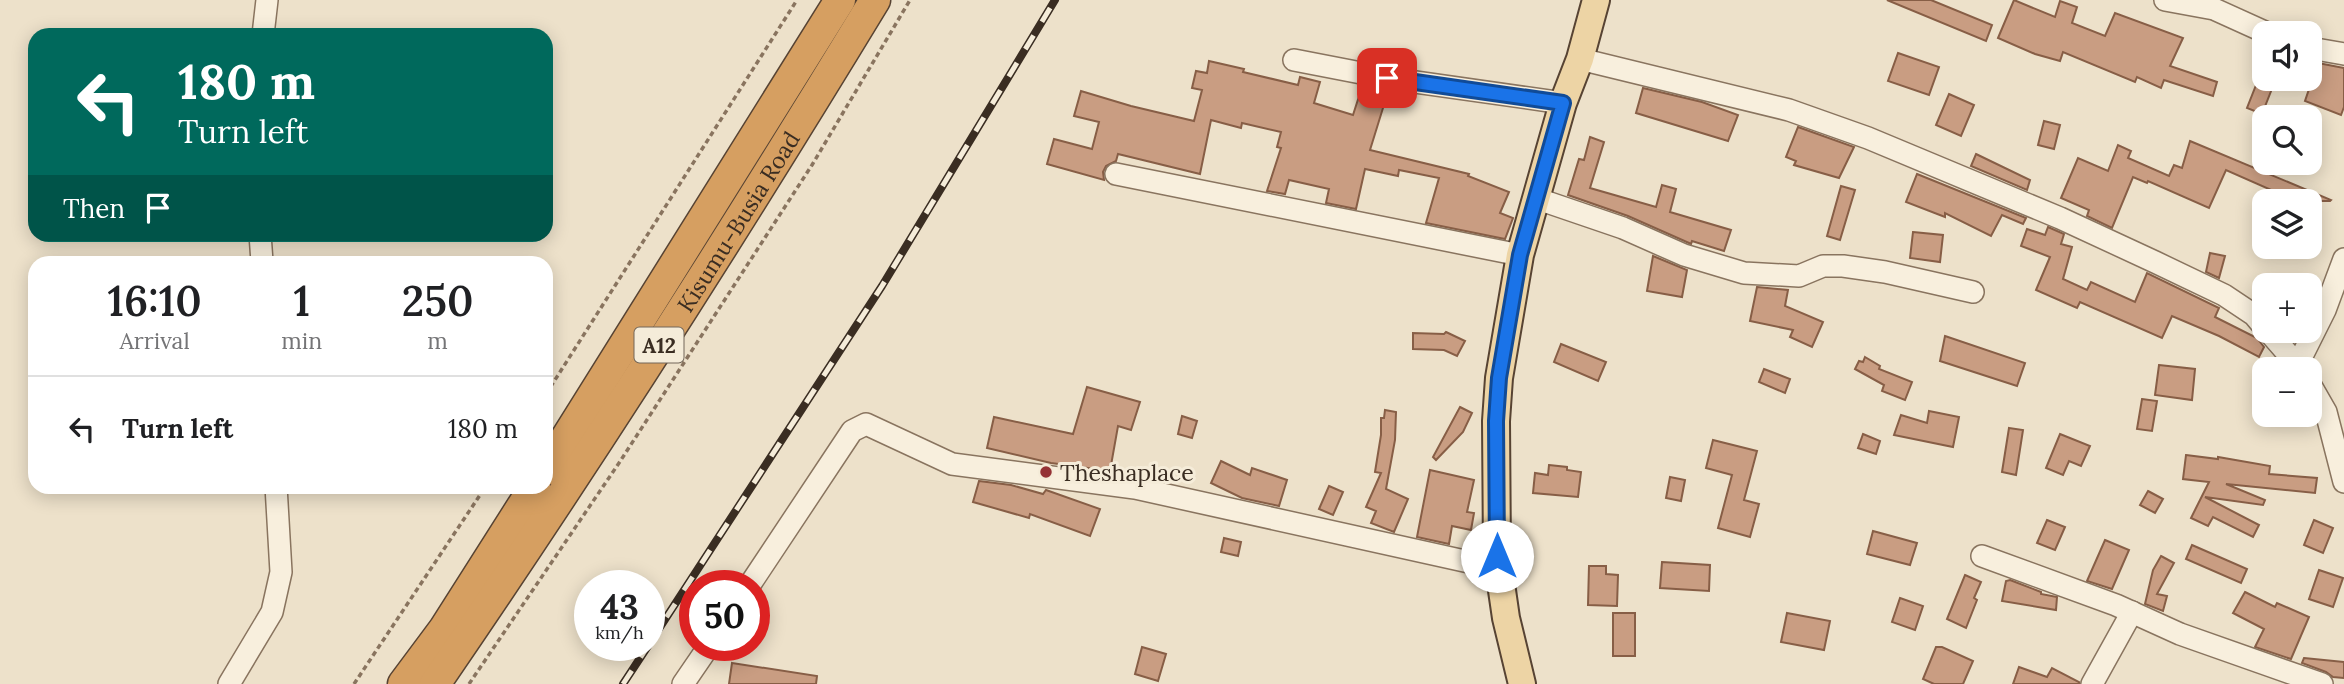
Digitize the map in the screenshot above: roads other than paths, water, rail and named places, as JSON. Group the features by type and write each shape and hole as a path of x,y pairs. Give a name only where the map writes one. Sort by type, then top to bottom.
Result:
{"highway":[{"name":"Kisumu-Busia Road","path":"553,459 840,0"},
{"name":"Kisumu-Busia Road","path":"435,684 564,493 787,145 876,0"},
{"path":"403,684 444,629 531,494"}],"main road":[{"path":"1522,684 1506,618 1497,556 1496,421 1499,378 1520,255 1563,103 1580,59 1596,0"}],"street":[{"path":"264,28 267,0"},
{"path":"2165,0 2214,9 2252,26"},
{"path":"2322,50 2344,54"},
{"path":"1580,59 1789,110 1868,138 2060,218 2224,295 2252,314"},
{"path":"1294,60 1387,78 1563,103"},
{"path":"1116,174 1520,255"},
{"path":"1538,199 1623,228 1684,255 1744,274 1799,276 1823,266 1843,266 1885,272 1973,292"},
{"path":"2304,357 2344,259"},
{"path":"2279,343 2291,357"},
{"path":"2322,405 2344,482"},
{"path":"759,570 852,431 866,424 951,464 1135,488 1478,564 1497,556"},
{"path":"229,684 272,612 282,572 277,494"},
{"path":"1982,556 2132,612 2180,634 2322,684"},
{"path":"2092,684 2132,612"},
{"path":"683,684 699,661"}],"railway":[{"path":"665,619 882,286 1055,0"},
{"path":"623,684 638,661"}],"place":[{"name":"Theshaplace","path":"1046,472"}]}
